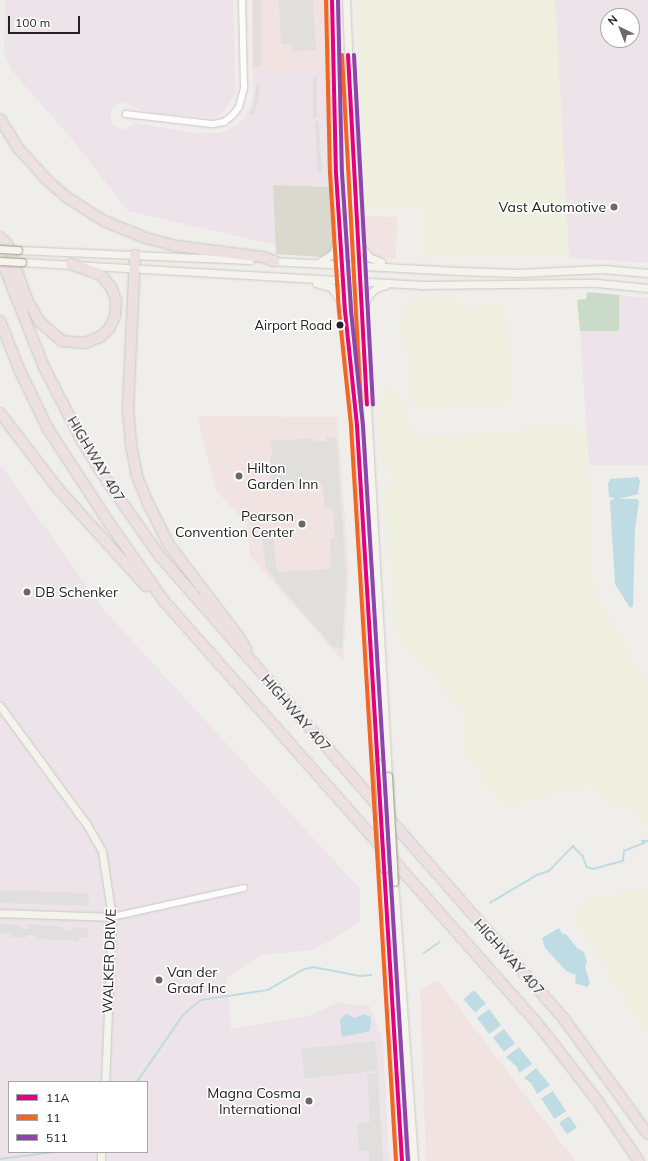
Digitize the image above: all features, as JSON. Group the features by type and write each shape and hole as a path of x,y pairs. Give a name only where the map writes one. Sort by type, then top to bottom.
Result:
{"highway":[{"path":"0,119 18,148 48,181 65,196 104,221 146,238 176,246 262,257 274,261"},
{"path":"0,237 7,244 28,302 40,322 62,340 85,343 100,337 109,329 115,316 116,300 111,287 101,275 71,264"},
{"name":"HIGHWAY 407","path":"0,256 44,367 106,481 158,555 564,1019 648,1134"},
{"path":"135,256 128,409 131,445 137,476 149,505 170,545 239,636 253,664"},
{"name":"HIGHWAY 407","path":"0,321 19,369 48,429 81,482 164,601 537,1023 598,1100 638,1161"},
{"path":"0,413 60,490 138,578 164,601"}],"main road":[{"path":"332,0 342,264 345,311 357,426 402,1161"},
{"path":"346,0 357,237 394,882 414,1161"},
{"path":"311,262 326,260 334,254 340,226"},
{"path":"357,237 362,251 373,260 392,262 400,267"},
{"path":"0,249 135,256 359,264 518,273 603,269 648,273"},
{"path":"0,261 134,267 290,278 397,283 597,283 648,288"},
{"path":"290,278 297,282 321,283 331,287 341,298 345,311"},
{"path":"362,314 365,300 371,292 381,286 397,283"},
{"name":"WALKER DRIVE","path":"0,706 87,825 102,851 112,917 105,1081"},
{"path":"0,913 112,917"}],"street":[{"path":"126,114 214,124 224,122 232,116 239,107 244,88 242,0"},
{"path":"112,917 244,888"}],"shaded area":[{"path":"5,0 233,0 236,93 224,112 214,118 150,113 122,102 111,110 111,123 123,130 135,123 196,133 219,133 232,128 243,120 250,108 253,95 253,72 328,71 330,187 273,185 276,245 128,211 75,143 12,71 4,52"},
{"path":"252,0 327,0 327,72 252,72"},
{"path":"253,0 261,0 261,67 253,67"},
{"path":"279,0 313,0 316,50 293,51 293,45 281,44"},
{"path":"555,0 648,0 648,263 569,258"},
{"path":"313,77 317,77 317,118 313,118"},
{"path":"260,85 258,102 253,115 250,113 254,103 256,86"},
{"path":"315,121 319,121 322,171 318,171"},
{"path":"273,185 330,187 334,234 333,247 329,253 321,257 276,254"},
{"path":"363,216 397,217 396,259 381,258 367,249"},
{"path":"619,295 648,298 648,465 589,465 580,331 619,331"},
{"path":"197,416 337,417 349,571 343,661 250,556 247,523 216,491"},
{"path":"326,437 335,437 335,442 337,442 346,576 342,648 333,647 280,587 266,567 262,539 274,538 276,568 280,572 331,569 330,539 335,538 333,509 324,508 323,487 320,483 272,484 270,455 273,454 270,440 314,439 314,442 327,441"},
{"path":"0,464 104,610 360,889 360,922 314,950 260,955 227,978 231,1029 308,1016 337,1003 370,1006 383,1041 389,1161 0,1161"},
{"path":"0,890 89,893 88,906 0,903"},
{"path":"0,924 21,925 21,929 27,929 28,924 63,927 63,930 72,931 72,927 88,928 88,938 79,937 79,941 36,939 36,935 26,935 26,938 11,937 11,934 0,933"},
{"path":"438,980 575,1161 426,1161 420,990"},
{"path":"375,1041 378,1071 305,1079 301,1049"},
{"path":"378,1073 383,1161 369,1161 369,1151 359,1150 357,1124 370,1122 367,1074"}],"green space":[{"path":"355,0 555,0 569,258 422,257 422,208 366,210"},
{"path":"587,292 619,295 619,331 580,331 577,300 586,299"},
{"path":"454,296 464,310 496,302 506,313 514,397 504,406 419,409 411,405 407,391 414,373 402,342 401,310 411,298"},
{"path":"395,387 417,434 423,437 571,426 580,429 586,437 593,546 589,561 594,573 595,593 648,685 648,827 632,811 616,808 591,785 528,799 518,806 508,806 502,804 466,756 462,747 466,715 398,639 383,496 392,479 392,472 382,460 377,415 386,388"},
{"path":"648,891 648,1035 577,925 578,905 600,895"}],"water":[{"path":"638,477 640,481 638,494 619,499 637,499 639,502 635,529 633,606 630,608 615,584 610,501 615,498 609,497 608,484 610,479"},
{"path":"559,928 562,934 566,934 577,948 584,952 587,962 585,967 590,983 587,987 575,983 576,975 566,971 545,948 542,938"},
{"path":"474,990 486,1004 475,1013 463,999"},
{"path":"489,1009 501,1025 489,1034 477,1018"},
{"path":"346,1014 355,1018 364,1014 371,1017 370,1031 342,1037 340,1019"},
{"path":"504,1029 515,1043 504,1052 493,1038"},
{"path":"519,1047 532,1064 519,1073 517,1067 506,1057"},
{"path":"536,1068 550,1085 537,1094 531,1083 524,1078"},
{"path":"553,1091 566,1111 554,1119 541,1099"},
{"path":"569,1116 577,1128 567,1134 559,1123"}],"pier":[{"path":"372,763 383,763 383,776 394,775 400,882 390,883 389,869 379,870"}],"waterway":[{"path":"490,903 537,875 549,871 573,846 583,856 587,867 593,869 623,861 624,851 644,843 642,841 648,841"},
{"path":"424,953 440,942"},
{"path":"138,1081 183,1015 201,1000 268,990 302,970 313,967 360,976 371,975"},
{"path":"0,1159 47,1153"}],"transit line":[{"name":"11","path":"326,0 330,173 339,311 351,426 396,1161"},
{"name":"11A","path":"332,0 336,173 345,311 357,426 402,1161"},
{"name":"511","path":"338,0 342,173 351,310 363,426 408,1161"},
{"name":"11","path":"342,55 361,404"},
{"name":"11A","path":"348,55 367,404"},
{"name":"511","path":"354,55 373,404"}],"place":[{"name":"Vast Automotive","path":"614,207"},
{"name":"Airport Road","path":"340,325"},
{"name":"Hilton Garden Inn","path":"239,476"},
{"name":"Pearson Convention Center","path":"302,524"},
{"name":"DB Schenker","path":"27,592"},
{"name":"Van der Graaf Inc","path":"159,980"},
{"name":"Magna Cosma International","path":"309,1101"}]}
